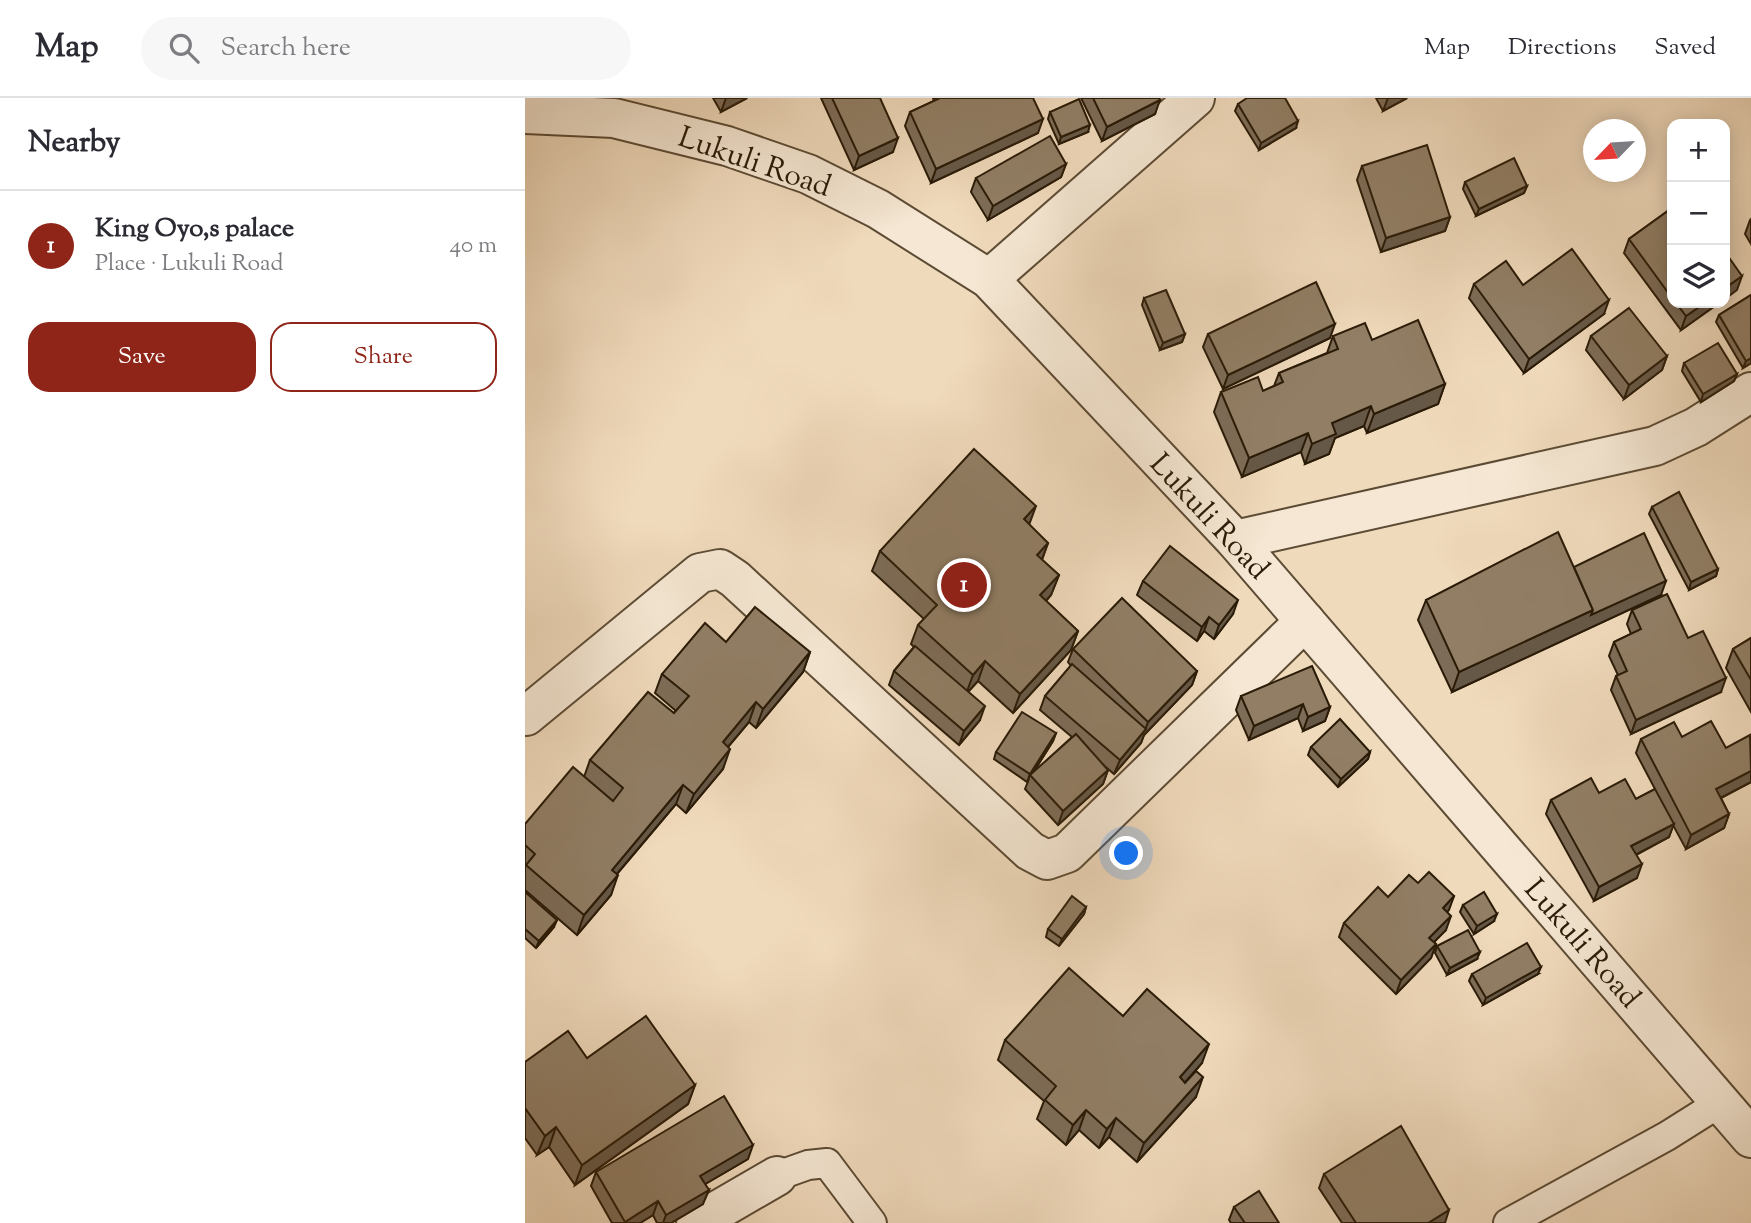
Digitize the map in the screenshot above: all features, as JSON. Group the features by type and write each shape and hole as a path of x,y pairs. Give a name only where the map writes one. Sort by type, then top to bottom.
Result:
{"street":[{"path":"989,279 1195,98"},
{"name":"Lukuli Road","path":"525,114 614,118 727,146 808,174 879,209 989,279 1235,540 1751,1138"},
{"path":"1235,540 1655,446 1696,427 1751,392"},
{"path":"526,716 700,573 720,569 735,579 1030,851 1048,860 1067,853 1305,621"},
{"path":"696,1223 777,1176"}],"lane":[{"path":"1508,1223 1667,1136 1721,1102"},
{"path":"777,1176 807,1165 827,1163 872,1223"}],"building":[{"path":"832,98 880,98 898,138 859,156"},
{"path":"940,98 1033,98 1043,119 936,169 910,112"},
{"path":"1093,98 1159,98 1160,100 1107,127"},
{"path":"1247,98 1285,98 1298,121 1261,143 1238,104"},
{"path":"1079,99 1090,125 1061,137 1050,112"},
{"path":"1050,136 1066,164 993,206 976,178"},
{"path":"1427,145 1450,217 1386,238 1362,166"},
{"path":"1514,158 1527,186 1479,209 1465,182"},
{"path":"1667,212 1667,291 1629,239"},
{"path":"1572,249 1609,300 1529,359 1474,284 1506,261 1523,285"},
{"path":"1730,259 1742,276 1730,284"},
{"path":"1316,282 1335,324 1228,375 1208,334"},
{"path":"1166,290 1185,334 1163,343 1144,298"},
{"path":"1751,295 1751,358 1746,361 1719,315"},
{"path":"1629,308 1667,356 1629,385 1591,336"},
{"path":"1680,308 1698,308 1686,316"},
{"path":"1418,320 1445,384 1374,414 1371,406 1332,423 1336,434 1312,444 1308,433 1249,458 1221,392 1258,377 1263,391 1283,382 1279,373 1338,349 1333,336 1365,323 1372,340"},
{"path":"1718,343 1737,374 1703,394 1684,363"},
{"path":"974,449 1036,506 1024,519 1048,543 1037,555 1059,575 1040,595 1078,631 1020,694 985,661 973,675 918,625 937,605 880,551"},
{"path":"1679,492 1718,569 1691,582 1652,507"},
{"path":"1558,532 1593,610 1459,672 1426,600"},
{"path":"1644,533 1666,581 1591,615 1593,610 1574,567"},
{"path":"1170,546 1238,600 1219,625 1209,617 1202,627 1143,581"},
{"path":"1667,594 1688,638 1703,631 1726,678 1636,720 1616,676 1627,671 1614,642 1641,629 1632,610"},
{"path":"1122,598 1197,671 1148,722 1073,649"},
{"path":"755,607 810,652 763,709 756,702 723,742 730,749 694,794 683,785 612,870 618,875 584,915 526,865 535,854 525,845 525,824 573,767 613,801 623,788 590,760 648,692 674,713 689,696 662,674 705,623 726,642"},
{"path":"1751,638 1751,680 1733,649"},
{"path":"915,646 985,706 964,731 894,671"},
{"path":"1072,664 1146,729 1120,760 1045,696"},
{"path":"1312,666 1330,707 1308,717 1303,704 1254,726 1241,696"},
{"path":"1022,712 1056,733 1030,774 996,752"},
{"path":"1340,719 1370,752 1341,779 1311,747"},
{"path":"1711,721 1726,748 1750,735 1751,771 1716,789 1729,814 1691,835 1641,739 1674,722 1682,737"},
{"path":"1076,734 1108,770 1063,811 1030,775"},
{"path":"1591,778 1599,793 1625,779 1636,799 1655,789 1674,824 1631,846 1642,864 1599,887 1551,800"},
{"path":"1429,872 1454,896 1443,908 1451,916 1429,938 1436,944 1401,980 1344,923 1378,887 1388,897 1409,875 1418,883"},
{"path":"525,892 557,920 539,941 525,929"},
{"path":"1484,892 1497,914 1477,926 1463,905"},
{"path":"1072,896 1086,907 1062,939 1048,929"},
{"path":"1468,930 1480,952 1450,968 1437,946"},
{"path":"1527,943 1541,967 1486,998 1472,974"},
{"path":"1069,968 1123,1016 1147,989 1209,1044 1180,1077 1185,1083 1196,1071 1203,1077 1144,1143 1116,1118 1107,1129 1086,1110 1073,1125 1045,1100 1056,1086 1005,1040"},
{"path":"646,1016 695,1085 582,1165 556,1127 545,1136 525,1108 525,1062 568,1031 587,1058"},
{"path":"724,1096 753,1145 700,1176 709,1190 666,1215 658,1201 625,1222 596,1172"},
{"path":"1401,1126 1449,1210 1428,1223 1356,1223 1324,1174"},
{"path":"1259,1191 1279,1223 1245,1223 1234,1207"}],"place":[{"name":"King Oyo,s palace","path":"964,585"}]}
